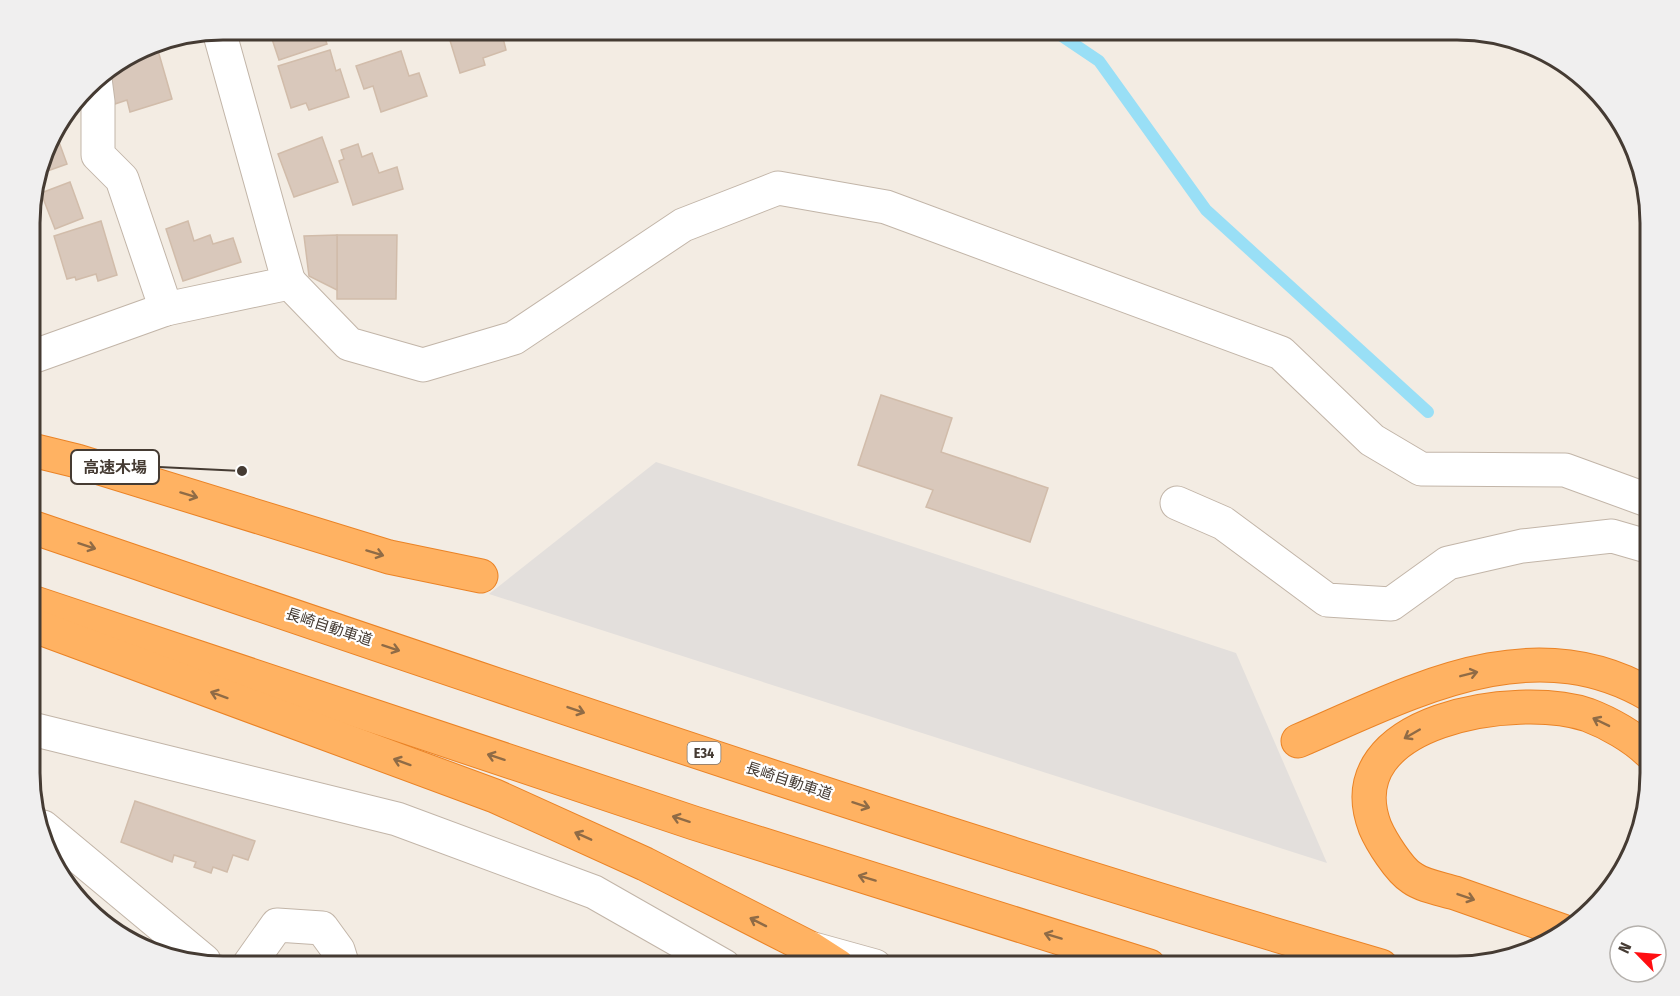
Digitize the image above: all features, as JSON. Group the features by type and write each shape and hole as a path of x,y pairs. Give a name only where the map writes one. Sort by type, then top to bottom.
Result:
{"highway":[{"path":"40,452 77,461 389,557 481,576"},
{"name":"長崎自動車道","path":"40,530 812,789 1195,912 1343,955"},
{"path":"40,605 693,823 1115,955"},
{"path":"40,629 495,796 645,864 822,956"},
{"path":"1298,741 1405,695 1451,679 1507,665 1550,665 1587,669 1630,683 1639,688"},
{"path":"1553,928 1411,878 1380,841 1371,815 1368,787 1378,762 1394,745 1419,730 1465,716 1509,707 1548,708 1587,715 1615,729 1639,745"}],"street":[{"path":"222,40 288,281 349,344 423,365 514,338 683,225 778,188 886,207 1281,353 1372,440 1421,469 1565,470 1639,497"},
{"path":"97,92 98,155 122,179 166,309"},
{"path":"40,354 166,309 288,281"},
{"path":"1177,502 1224,523 1327,600 1391,604 1448,563 1522,546 1612,536 1639,544"},
{"path":"40,731 397,819 594,892 706,956"},
{"path":"51,834 194,953"},
{"path":"255,956 277,925 299,924 322,928 340,956"},
{"path":"810,948 837,956"}],"shaded area":[{"path":"656,462 1236,653 1327,863 489,594"}],"building":[{"path":"272,40 326,40 327,44 279,60"},
{"path":"450,40 504,40 506,50 483,58 485,65 460,73"},
{"path":"330,50 336,71 340,69 349,97 309,110 306,103 291,108 278,66"},
{"path":"401,51 409,76 419,73 427,96 381,112 373,86 364,89 356,66"},
{"path":"158,52 172,99 130,112 127,100 115,104 109,82 132,65"},
{"path":"322,137 338,182 294,197 278,154"},
{"path":"59,143 67,164 48,171"},
{"path":"358,144 362,157 372,153 379,173 397,167 403,189 353,205 339,161 344,159 341,150"},
{"path":"70,182 83,218 55,229 43,197 44,192"},
{"path":"101,221 117,275 98,281 96,274 76,280 75,277 67,279 54,236"},
{"path":"188,221 194,241 210,235 213,244 233,238 241,262 183,281 166,229"},
{"path":"337,235 397,235 396,299 337,299"},
{"path":"337,235 337,290 309,276 304,236"},
{"path":"881,395 952,418 941,452 1048,488 1030,542 926,507 933,490 858,465"},
{"path":"135,801 255,841 248,860 233,855 227,872 213,867 211,873 194,867 196,862 174,855 172,862 121,842"}],"waterway":[{"path":"1068,40 1099,61 1206,210 1428,412"}],"place":[{"name":"高速木場","path":"242,471"}]}
